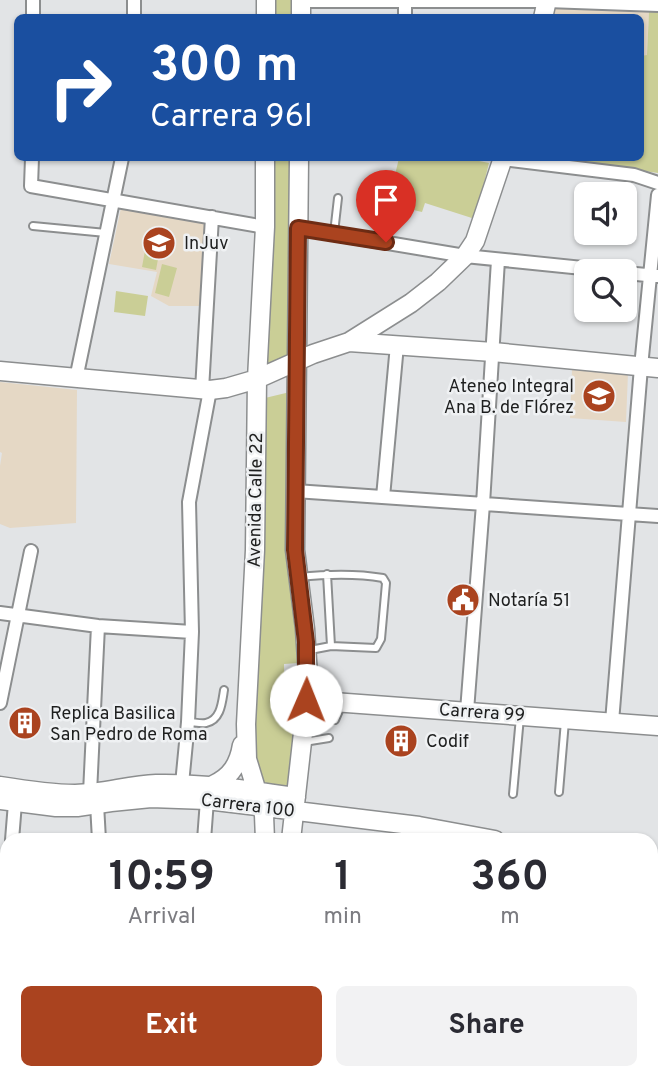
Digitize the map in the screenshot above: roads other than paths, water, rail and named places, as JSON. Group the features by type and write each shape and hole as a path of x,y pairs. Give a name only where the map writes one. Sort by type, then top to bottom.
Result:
{"main road":[{"name":"Avenida Calle 22","path":"265,161 265,227 257,379 255,550 246,724 247,759 265,821 265,833"},
{"path":"292,833 306,700 307,651 295,550 299,161"},
{"path":"0,371 206,390 226,388 257,379 349,342 411,303 465,256 481,226 502,161"},
{"path":"349,342 493,352 650,368"},
{"name":"Carrera 99","path":"306,700 658,726"},
{"path":"210,793 238,762 246,724"},
{"name":"Carrera 100","path":"8,801 77,807 93,798 131,786 182,784 210,793 295,804 419,833"},
{"name":"Carrera 100","path":"0,786 93,798 151,798 210,793"}],"street":[{"path":"254,0 264,0"},
{"path":"301,0 405,0 546,6 643,2 658,5"},
{"path":"32,161 31,186 265,227"},
{"path":"76,379 121,161"},
{"path":"526,161 634,175 658,183"},
{"path":"612,722 630,513 650,368 658,195"},
{"path":"182,784 192,632 189,502 206,390 212,218"},
{"path":"298,228 465,256 574,267"},
{"path":"467,711 498,260"},
{"path":"383,497 397,345"},
{"path":"295,491 658,516"},
{"path":"0,703 31,551"},
{"path":"0,613 98,626 192,632"},
{"path":"98,626 93,798 98,833"},
{"path":"205,833 210,793"},
{"path":"8,801 11,833"}],"lane":[{"path":"334,233 338,198"},
{"path":"33,226 107,233"},
{"path":"327,574 331,646"},
{"path":"298,577 327,574 365,576 383,578 386,583 381,639 376,648 331,646 307,651"},
{"path":"359,637 359,647"},
{"path":"188,722 206,723 214,719 221,710 224,690"},
{"path":"335,720 343,702"},
{"path":"513,794 520,715"},
{"path":"559,792 565,718"},
{"path":"302,743 329,738"}],"place":[{"name":"InJuv","path":"159,243"},
{"name":"Ateneo Integral Ana B. de Flórez","path":"599,396"},
{"name":"Notaría 51","path":"463,600"},
{"name":"Replica Basilica San Pedro de Roma","path":"25,723"},
{"name":"Codif","path":"401,741"}]}
